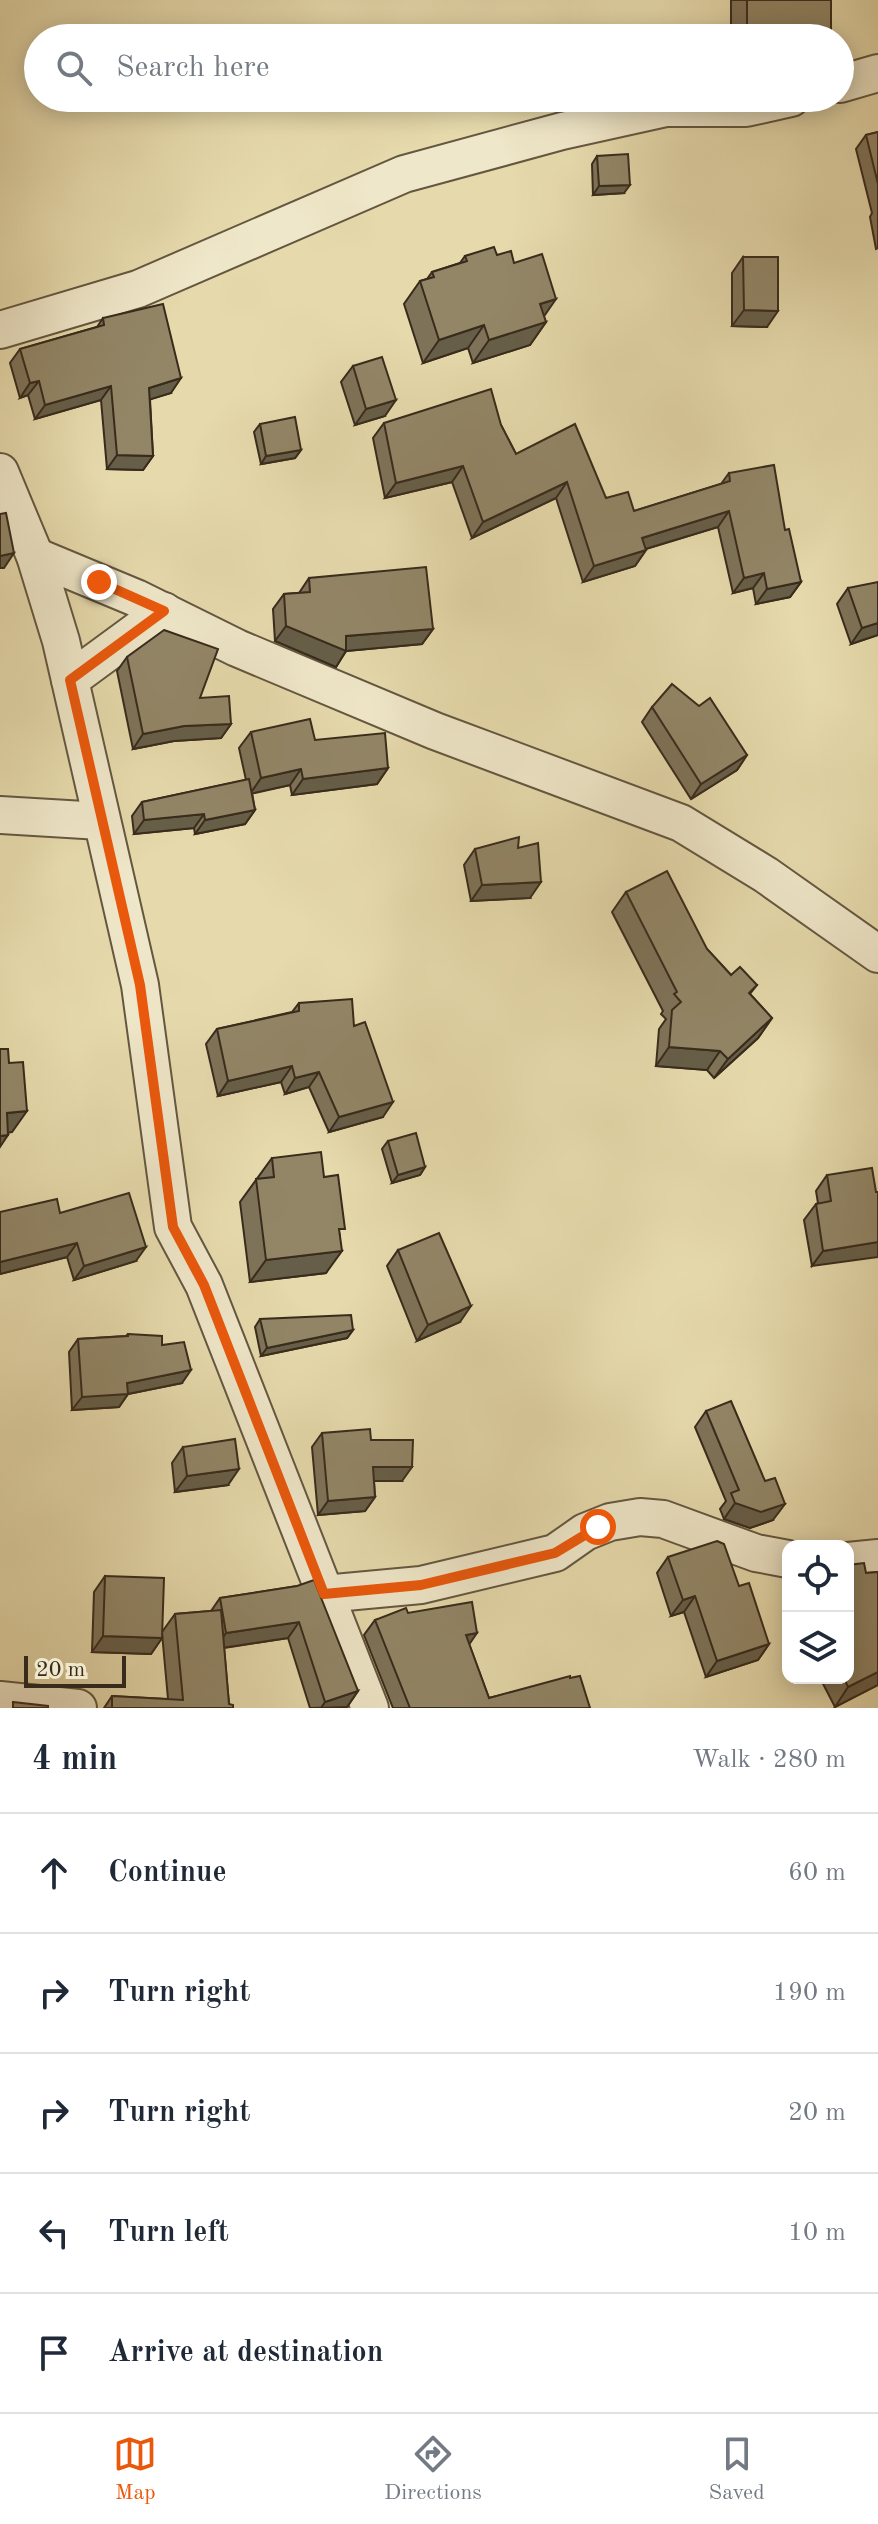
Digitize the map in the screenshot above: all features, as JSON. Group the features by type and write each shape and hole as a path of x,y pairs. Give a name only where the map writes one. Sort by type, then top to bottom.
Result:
{"street":[{"path":"854,80 878,73"},
{"path":"0,330 138,289 404,174 562,131 648,112"},
{"path":"0,472 35,556 70,680 140,985 173,1227 204,1285 370,1708"},
{"path":"35,556 164,611 237,648 435,731 681,823 766,875 878,954"},
{"path":"70,680 164,611"},
{"path":"0,815 101,821"},
{"path":"324,1594 421,1585 555,1553 585,1532 610,1522 640,1517 663,1519 756,1553 782,1558"},
{"path":"854,1560 878,1558"},
{"path":"0,1700 78,1708"}],"building":[{"path":"747,0 831,0 831,24 747,24"},
{"path":"878,132 878,184 866,135"},
{"path":"628,154 630,185 599,186 597,156"},
{"path":"494,247 497,255 511,251 514,263 542,254 556,299 540,304 546,322 489,340 484,325 439,340 420,281 434,277 432,272 467,261 465,256"},
{"path":"743,257 778,257 778,311 744,310"},
{"path":"163,304 181,378 149,388 153,456 117,455 111,386 45,405 39,381 30,383 20,349 104,325 103,318"},
{"path":"382,357 396,400 366,409 353,366"},
{"path":"491,389 501,425 516,454 575,424 606,498 628,492 634,511 730,481 729,473 774,465 785,530 789,529 801,582 767,589 764,573 744,578 729,511 642,538 646,550 594,566 567,482 483,522 463,466 396,483 384,423"},
{"path":"295,417 301,450 266,456 260,424"},
{"path":"6,513 14,553 0,556 0,514"},
{"path":"426,567 433,629 346,636 346,651 286,626 284,594 310,592 309,578"},
{"path":"878,582 878,623 862,628 848,588"},
{"path":"164,630 218,649 200,698 229,696 231,724 184,726 143,734 127,657"},
{"path":"672,684 699,706 710,698 747,755 701,784 652,707"},
{"path":"310,719 315,740 385,733 388,768 303,779 301,769 261,778 251,732"},
{"path":"249,779 255,810 205,820 204,814 144,820 142,802"},
{"path":"519,837 518,848 538,843 541,882 482,885 475,849"},
{"path":"667,871 707,949 731,975 740,967 757,985 749,993 772,1018 728,1059 720,1051 669,1047 672,1010 681,1002 674,994 677,992 626,892"},
{"path":"352,999 354,1026 365,1022 393,1102 339,1117 319,1072 295,1078 292,1066 228,1081 217,1029 299,1011 299,1003"},
{"path":"0,1049 8,1049 9,1063 23,1062 27,1111 7,1113 8,1135 0,1136"},
{"path":"416,1133 425,1167 398,1175 388,1141"},
{"path":"321,1152 324,1177 338,1175 345,1229 339,1229 342,1251 266,1260 256,1179 274,1177 272,1158"},
{"path":"872,1168 878,1192 878,1242 823,1251 816,1204 831,1201 827,1175"},
{"path":"129,1193 146,1247 84,1266 77,1243 0,1262 0,1212 57,1199 60,1213"},
{"path":"439,1233 471,1306 428,1325 398,1250"},
{"path":"351,1315 353,1330 267,1348 260,1319"},
{"path":"128,1334 162,1336 162,1345 184,1342 191,1370 127,1383 128,1394 82,1397 78,1339"},
{"path":"731,1401 765,1481 775,1478 785,1504 761,1512 735,1503 731,1493 739,1490 706,1411"},
{"path":"370,1429 371,1440 413,1440 412,1467 373,1467 375,1497 328,1501 322,1433"},
{"path":"235,1439 239,1469 187,1476 183,1447"},
{"path":"717,1541 724,1544 739,1586 749,1583 769,1644 717,1661 695,1596 683,1600 668,1557"},
{"path":"864,1563 866,1573 878,1572 878,1672 854,1684 854,1612 854,1564"},
{"path":"105,1576 164,1578 162,1638 103,1636"},
{"path":"314,1580 358,1691 325,1702 299,1622 226,1633 220,1598 297,1586"},
{"path":"472,1602 477,1633 466,1635 489,1698 580,1676 590,1708 410,1708 375,1620 406,1608 408,1613"},
{"path":"221,1610 229,1704 233,1708 112,1708 112,1696 183,1700 175,1614"},
{"path":"13,1702 48,1706 48,1708 13,1708"}],"route":[{"path":"99,582 164,611 70,680 140,985 173,1227 204,1285 324,1594 421,1585 555,1553 585,1532 598,1527"}]}
